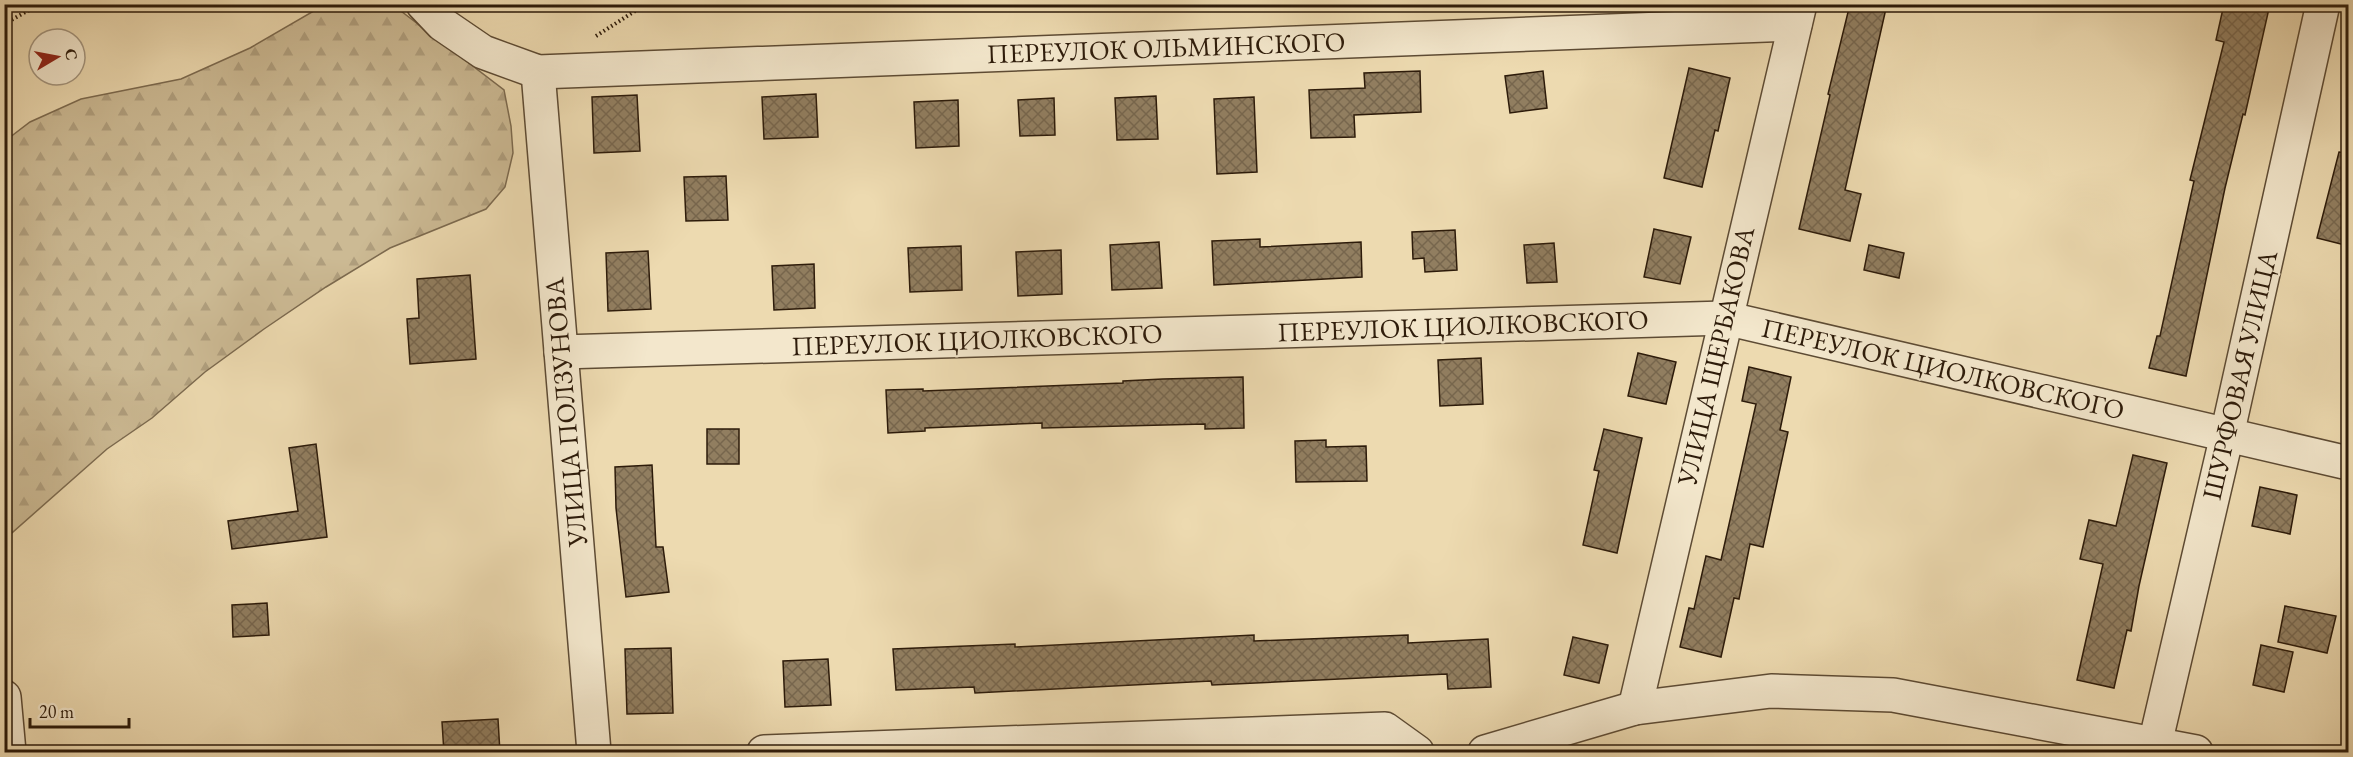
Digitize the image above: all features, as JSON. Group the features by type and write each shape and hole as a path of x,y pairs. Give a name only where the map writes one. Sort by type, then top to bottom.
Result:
{"street":[{"path":"423,4 442,24 483,52 538,72"},
{"name":"ШУРФОВАЯ УЛИЦА","path":"2155,744 2227,435 2323,4"},
{"name":"ПЕРЕУЛОК ОЛЬМИНСКОГО","path":"538,72 1797,14"},
{"name":"УЛИЦА ЩЕРБАКОВА","path":"1635,708 1797,14"},
{"name":"УЛИЦА ПОЛЗУНОВА","path":"538,72 594,753"},
{"name":"ПЕРЕУЛОК ЦИОЛКОВСКОГО","path":"561,352 1725,318 2349,463"},
{"path":"1485,753 1635,708 1771,691 1893,695 2196,753"},
{"path":"4,697 9,753"},
{"path":"764,753 1385,729 1417,753"}],"path":[{"path":"4,24 40,4"}],"green space":[{"path":"324,5 393,5 504,90 511,126 513,153 505,187 486,209 390,248 326,287 264,329 205,372 152,418 107,449 5,539 5,141 30,122 81,99 181,79 250,48"}],"building":[{"path":"1850,4 1887,4 1845,190 1861,194 1850,241 1799,229"},
{"path":"2224,4 2270,4 2245,115 2243,114 2225,188 2186,376 2149,368 2157,336 2160,336 2194,181 2190,180 2224,42 2216,40"},
{"path":"1689,68 1730,78 1702,187 1664,178"},
{"path":"1420,71 1421,112 1354,115 1355,137 1311,138 1309,90 1365,88 1364,73"},
{"path":"1543,71 1547,108 1510,113 1505,76"},
{"path":"816,94 818,137 764,139 762,97"},
{"path":"637,95 640,151 594,153 592,97"},
{"path":"1156,96 1158,139 1117,140 1115,98"},
{"path":"1254,97 1257,172 1217,174 1214,99"},
{"path":"1054,98 1055,135 1020,136 1018,100"},
{"path":"958,100 959,146 916,148 914,102"},
{"path":"2339,152 2349,154 2349,246 2317,238"},
{"path":"726,176 728,220 686,221 684,177"},
{"path":"1654,229 1691,237 1680,284 1644,277"},
{"path":"1455,230 1457,270 1425,272 1424,258 1413,259 1412,232"},
{"path":"1260,239 1260,247 1361,242 1362,277 1214,285 1212,241"},
{"path":"1159,242 1162,288 1112,290 1110,245"},
{"path":"1554,243 1557,282 1527,283 1524,245"},
{"path":"1869,245 1904,253 1899,278 1864,270"},
{"path":"961,246 962,290 910,292 908,248"},
{"path":"1061,250 1062,294 1018,296 1016,252"},
{"path":"648,251 651,309 608,311 606,253"},
{"path":"814,264 815,308 774,310 772,266"},
{"path":"470,275 476,359 410,364 407,319 419,318 417,279"},
{"path":"1638,353 1676,362 1666,404 1628,396"},
{"path":"1481,358 1483,404 1440,406 1438,360"},
{"path":"1749,367 1791,377 1780,430 1788,432 1763,547 1750,544 1739,599 1734,598 1721,657 1680,647 1689,608 1694,609 1706,556 1721,560 1756,404 1742,401"},
{"path":"1243,377 1244,428 1205,429 1205,424 1042,428 1042,423 925,428 925,431 888,433 886,390 923,389 923,391"},
{"path":"707,429 739,429 739,464 707,464"},
{"path":"1604,429 1642,438 1617,553 1583,545 1599,471 1594,470"},
{"path":"1326,440 1326,447 1366,446 1367,481 1296,482 1295,441"},
{"path":"316,444 327,537 232,549 228,521 298,511 289,448"},
{"path":"2133,455 2167,463 2131,631 2127,630 2114,688 2077,680 2103,564 2080,559 2089,520 2116,526"},
{"path":"652,465 656,547 663,547 669,592 626,597 616,508 615,467"},
{"path":"2260,487 2297,495 2290,534 2252,526"},
{"path":"267,603 269,635 233,637 232,605"},
{"path":"2285,606 2336,616 2327,653 2278,642"},
{"path":"1254,635 1254,641 1408,635 1408,643 1488,639 1491,687 1448,689 1447,674 1212,685 1211,681 975,693 974,687 896,690 893,649 1015,644 1015,647"},
{"path":"1573,637 1608,645 1599,683 1564,675"},
{"path":"2261,645 2293,652 2284,692 2253,685"},
{"path":"671,648 673,713 627,714 625,649"},
{"path":"828,659 831,705 785,707 783,661"},
{"path":"498,719 500,753 444,753 442,722"}]}
